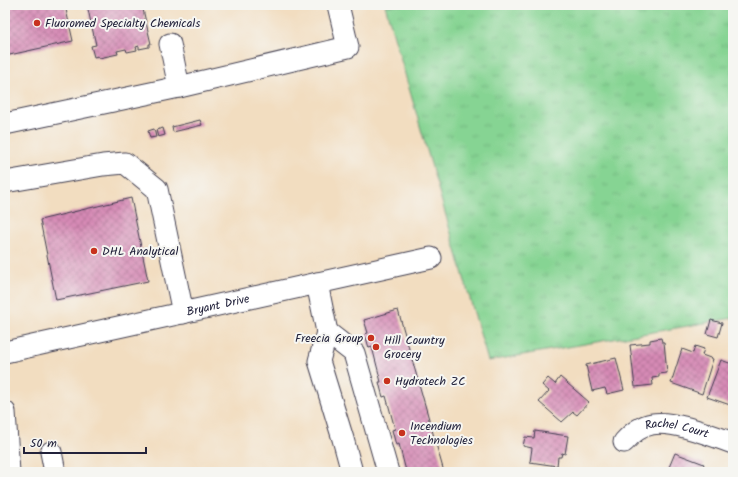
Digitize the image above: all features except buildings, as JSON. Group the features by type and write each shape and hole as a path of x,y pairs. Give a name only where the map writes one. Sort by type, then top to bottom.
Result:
{"street":[{"path":"5,124 179,87 348,47 338,5"},
{"path":"170,44 179,87"},
{"path":"5,182 102,165 125,163 157,189 183,313"},
{"name":"Bryant Drive","path":"5,352 432,258"},
{"path":"317,283 327,332 319,361 352,472"},
{"path":"327,332 354,353 388,472"},
{"path":"5,412 9,472"},
{"name":"Rachel Court","path":"624,442 633,432 652,424 659,424 672,425 702,432 733,443"}],"green space":[{"path":"385,5 733,5 733,318 488,361"}],"place":[{"name":"Fluoromed Specialty Chemicals","path":"37,23"},
{"name":"DHL Analytical","path":"94,251"},
{"name":"Freecia Group","path":"371,338"},
{"name":"Hill Country Grocery","path":"376,347"},
{"name":"Hydrotech ZC","path":"387,381"},
{"name":"Incendium Technologies","path":"402,433"}]}
